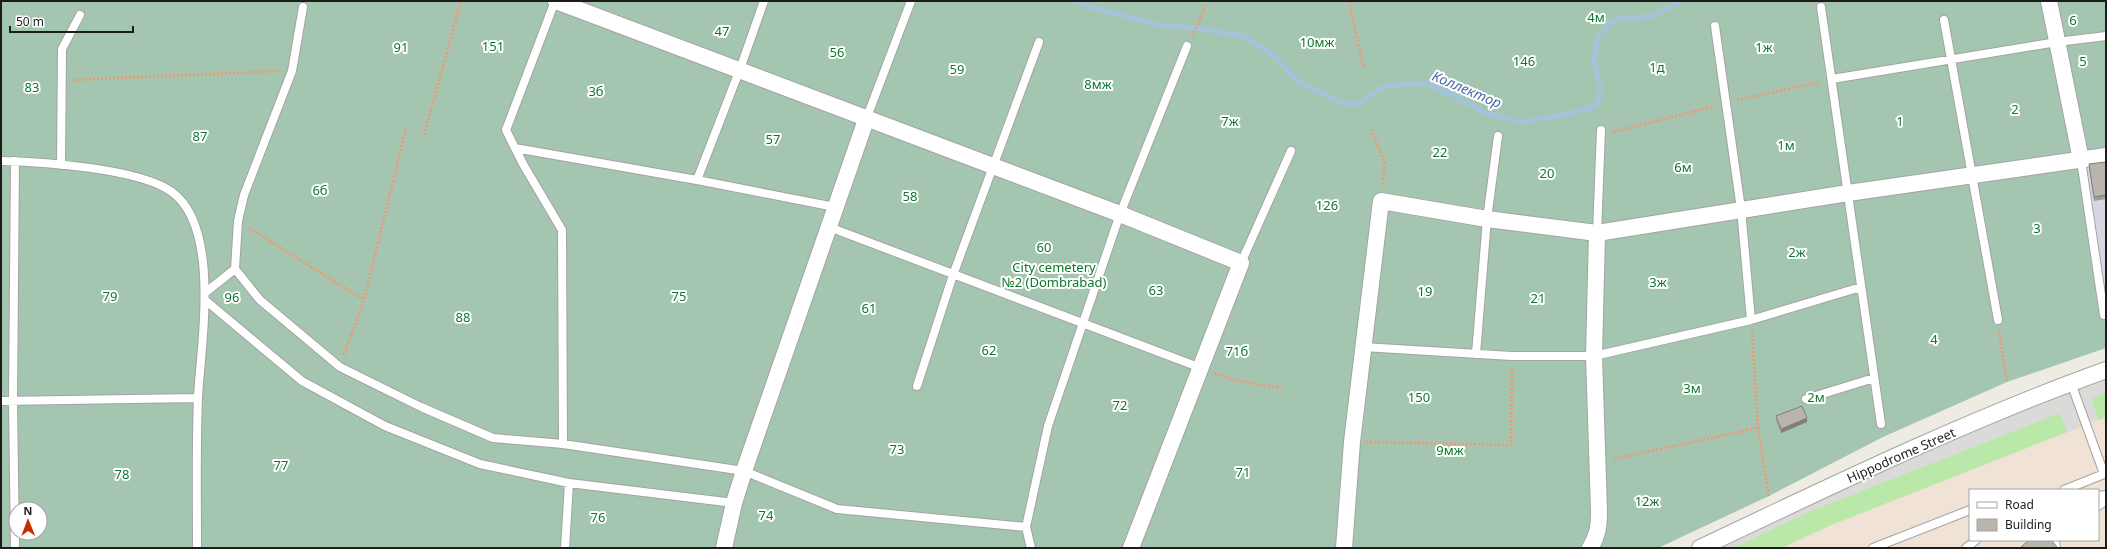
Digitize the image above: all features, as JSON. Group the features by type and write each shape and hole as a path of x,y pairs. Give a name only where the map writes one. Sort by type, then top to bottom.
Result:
{"street":[{"path":"555,1 867,117 1120,214 1241,263 1131,548"},
{"path":"2049,1 2081,160"},
{"path":"724,548 734,503 744,471 867,117"},
{"path":"1344,548 1352,442 1362,348 1381,201 1487,219 1597,233 1740,209 1972,174 2106,156"},
{"path":"1590,548 1595,540 1599,527 1599,462 1594,356 1597,233"},
{"name":"Hippodrome Street","path":"1700,548 1888,460 2071,383 2106,370"}],"lane":[{"path":"555,1 506,130 562,230 563,444"},
{"path":"698,180 764,1"},
{"path":"867,117 911,1"},
{"path":"303,7 292,70 244,195 238,221 235,269 260,300 340,367 421,407 493,438 563,444 744,471 837,509 1026,527"},
{"path":"1821,7 1881,424"},
{"path":"62,165 62,49 80,15"},
{"path":"1944,20 1998,320"},
{"path":"1715,26 1740,209 1751,320"},
{"path":"1832,79 2057,42 2106,36"},
{"path":"916,386 952,275 1039,42"},
{"path":"1031,548 1026,527 1048,426 1120,214 1187,46"},
{"path":"1597,233 1601,132"},
{"path":"1476,354 1487,219 1498,136"},
{"path":"515,148 698,180 835,207"},
{"path":"1241,263 1291,151"},
{"path":"2081,160 2104,315"},
{"path":"1,161 62,165 117,173 146,180 172,192 189,211 198,230 206,292 198,398 197,548"},
{"path":"15,161 13,401 16,548"},
{"path":"829,227 952,275 1201,368"},
{"path":"206,292 235,269"},
{"path":"1362,348 1512,356 1594,356 1751,320 1861,287"},
{"path":"205,300 302,381 385,426 480,464 569,483 734,503"},
{"path":"1806,399 1874,378"},
{"path":"2067,489 2105,474 2071,383"},
{"path":"1,402 198,398"},
{"path":"565,548 569,483"},
{"path":"1873,548 1969,510"},
{"path":"1966,548 1975,541"}],"path":[{"path":"424,135 461,1"},
{"path":"1349,1 1364,68"},
{"path":"1196,28 1206,5"},
{"path":"62,80 292,70"},
{"path":"1601,132 1832,79"},
{"path":"340,367 364,300 406,128"},
{"path":"1371,129 1385,164 1381,201"},
{"path":"238,221 364,300"},
{"path":"1751,320 1758,428 1770,496"},
{"path":"1998,320 2007,382"},
{"path":"1352,442 1511,445 1512,356"},
{"path":"1201,368 1237,381 1280,388"},
{"path":"1599,462 1758,428"}],"shaded area":[{"path":"2106,156 2106,330 2081,160"},
{"path":"2106,370 2106,548 1702,548"},
{"path":"2106,417 2106,548 1782,548 1831,525"}],"green space":[{"name":"City cemetery №2 (Dombrabad)","path":"1,1 2106,1 2106,348 2007,382 1883,437 1769,496 1658,548 1,548"},
{"path":"2106,393 2106,417 2099,420 2091,399"},
{"path":"2060,413 2067,432 1831,525 1782,548 1733,548 1809,512"}],"building":[{"path":"2106,162 2106,195 2094,197 2089,164"},
{"path":"1802,406 1807,418 1781,429 1776,416"},
{"path":"2028,541 2052,541 2058,548 2020,548"}],"waterway":[{"name":"Коллектор","path":"1076,1 1086,6 1159,25 1203,29 1243,36 1271,53 1299,82 1342,103 1360,103 1384,86 1425,83 1455,96 1486,113 1520,122 1558,116 1588,109 1598,104 1600,89 1594,61 1598,36 1616,19 1641,18 1657,14 1665,11 1679,1"}],"park label":[{"name":"4м","path":"1596,17"},
{"name":"6","path":"2073,20"},
{"name":"47","path":"722,31"},
{"name":"10мж","path":"1317,42"},
{"name":"151","path":"493,46"},
{"name":"91","path":"401,47"},
{"name":"1ж","path":"1764,47"},
{"name":"56","path":"837,52"},
{"name":"146","path":"1524,61"},
{"name":"5","path":"2083,61"},
{"name":"1д","path":"1657,67"},
{"name":"59","path":"957,69"},
{"name":"8мж","path":"1098,84"},
{"name":"83","path":"32,87"},
{"name":"3б","path":"596,91"},
{"name":"2","path":"2015,109"},
{"name":"7ж","path":"1230,121"},
{"name":"1","path":"1900,121"},
{"name":"87","path":"200,136"},
{"name":"57","path":"773,139"},
{"name":"1м","path":"1786,145"},
{"name":"22","path":"1440,152"},
{"name":"6м","path":"1683,167"},
{"name":"20","path":"1547,173"},
{"name":"6б","path":"320,190"},
{"name":"58","path":"910,196"},
{"name":"126","path":"1327,205"},
{"name":"3","path":"2037,228"},
{"name":"60","path":"1044,247"},
{"name":"2ж","path":"1797,252"},
{"name":"3ж","path":"1658,282"},
{"name":"63","path":"1156,290"},
{"name":"19","path":"1425,291"},
{"name":"79","path":"110,296"},
{"name":"75","path":"679,296"},
{"name":"96","path":"232,297"},
{"name":"21","path":"1538,298"},
{"name":"61","path":"869,308"},
{"name":"88","path":"463,317"},
{"name":"4","path":"1934,339"},
{"name":"62","path":"989,350"},
{"name":"71б","path":"1237,351"},
{"name":"3м","path":"1692,388"},
{"name":"150","path":"1419,397"},
{"name":"2м","path":"1816,397"},
{"name":"72","path":"1120,405"},
{"name":"73","path":"897,449"},
{"name":"9мж","path":"1450,450"},
{"name":"77","path":"281,465"},
{"name":"71","path":"1243,472"},
{"name":"78","path":"122,474"},
{"name":"12ж","path":"1647,501"},
{"name":"74","path":"766,515"},
{"name":"76","path":"598,517"}]}
